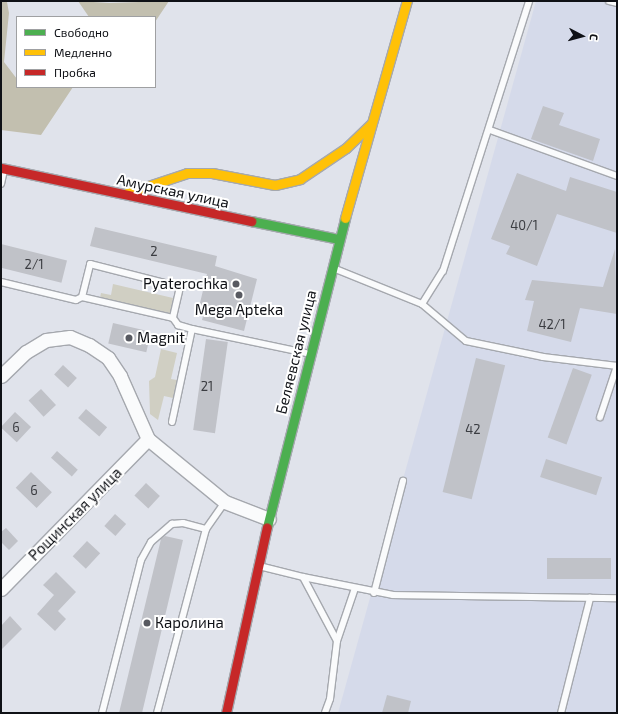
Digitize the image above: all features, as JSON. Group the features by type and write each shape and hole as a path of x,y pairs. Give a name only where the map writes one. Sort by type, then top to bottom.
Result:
{"main road":[{"name":"Беляевская улица","path":"226,713 257,566 331,268 407,1"},
{"path":"122,195 187,173 212,174 275,185 300,179 346,148 371,124"},
{"name":"Амурская улица","path":"3,168 122,195 339,238"}],"street":[{"path":"1,376 26,352 46,340 70,337 89,345 108,358 120,376 148,440 225,502 269,519"},
{"name":"Рощинская улица","path":"1,589 148,440"}],"lane":[{"path":"422,304 443,271 490,130 529,1"},
{"path":"609,1 617,3"},
{"path":"490,130 617,176"},
{"path":"1,184 3,168"},
{"path":"1,282 76,300 82,296 90,264 180,287 173,318"},
{"path":"331,268 422,304 466,341 542,358 617,365 600,417"},
{"path":"82,296 173,318 178,325 192,329 310,354"},
{"path":"172,422 192,329"},
{"path":"374,593 403,481"},
{"path":"157,713 206,529 225,502"},
{"path":"102,713 141,560 151,542 172,524 183,522 206,529"},
{"path":"257,566 303,578 374,593 617,598"},
{"path":"303,578 337,641"},
{"path":"325,713 330,699 337,641 355,588"},
{"path":"560,713 590,598"}],"shaded area":[{"path":"1,1 7,2 9,13 4,62 16,78 16,88 72,88 41,135 1,130"},
{"path":"78,1 109,3 169,1 156,20 156,16 88,16"},
{"path":"536,1 617,1 617,713 338,713"},
{"path":"113,284 173,298 170,314 100,298 101,293 111,295"},
{"path":"161,349 177,353 171,379 177,380 173,398 164,396 158,420 150,414 149,381 155,377"}],"building":[{"path":"543,106 564,113 559,125 600,139 593,161 531,139"},
{"path":"517,173 566,191 570,177 617,192 617,233 557,214 537,266 506,254 510,246 491,239"},
{"path":"95,227 217,256 215,266 257,279 244,331 202,320 205,309 199,307 207,274 90,246"},
{"path":"1,244 67,260 61,283 1,268"},
{"path":"615,249 617,314 580,308 571,342 527,331 534,301 525,300 532,280 603,287"},
{"name":"Magnit","path":"113,323 151,332 146,352 108,343"},
{"path":"206,339 228,342 215,433 193,430"},
{"path":"476,358 505,365 472,499 443,492"},
{"path":"63,365 77,378 68,387 54,375"},
{"path":"573,368 592,375 566,444 548,438"},
{"path":"41,389 56,405 44,417 29,401"},
{"path":"86,409 107,427 99,436 78,418"},
{"path":"15,412 31,427 17,442 1,428"},
{"path":"57,451 78,470 72,476 51,458"},
{"path":"546,459 602,477 596,495 540,477"},
{"path":"31,472 52,492 37,508 16,488"},
{"path":"146,483 160,496 148,508 134,495"},
{"path":"115,514 126,524 115,536 104,526"},
{"path":"6,528 18,541 9,550 1,542 1,532"},
{"path":"165,536 183,540 142,713 119,713 161,539"},
{"path":"87,541 100,553 86,569 73,556"},
{"path":"547,558 611,558 611,579 547,579"},
{"path":"56,572 76,592 58,611 66,619 55,631 37,614 54,595 43,585"},
{"path":"10,616 22,629 1,650 1,626"},
{"path":"387,695 411,701 408,713 382,713"}],"traffic: fast":[{"path":"267,527 345,218"},
{"path":"251,221 339,239"}],"traffic: slow":[{"path":"345,218 407,1"},
{"path":"124,194 187,173 212,173 275,185 300,179 346,148 371,124"}],"traffic: jam":[{"path":"1,168 251,221"},
{"path":"226,713 267,527"}],"place":[{"name":"Pyaterochka","path":"236,284"},
{"name":"Mega Apteka","path":"239,295"},
{"name":"Magnit","path":"129,338"},
{"name":"Каролина","path":"147,623"}]}
